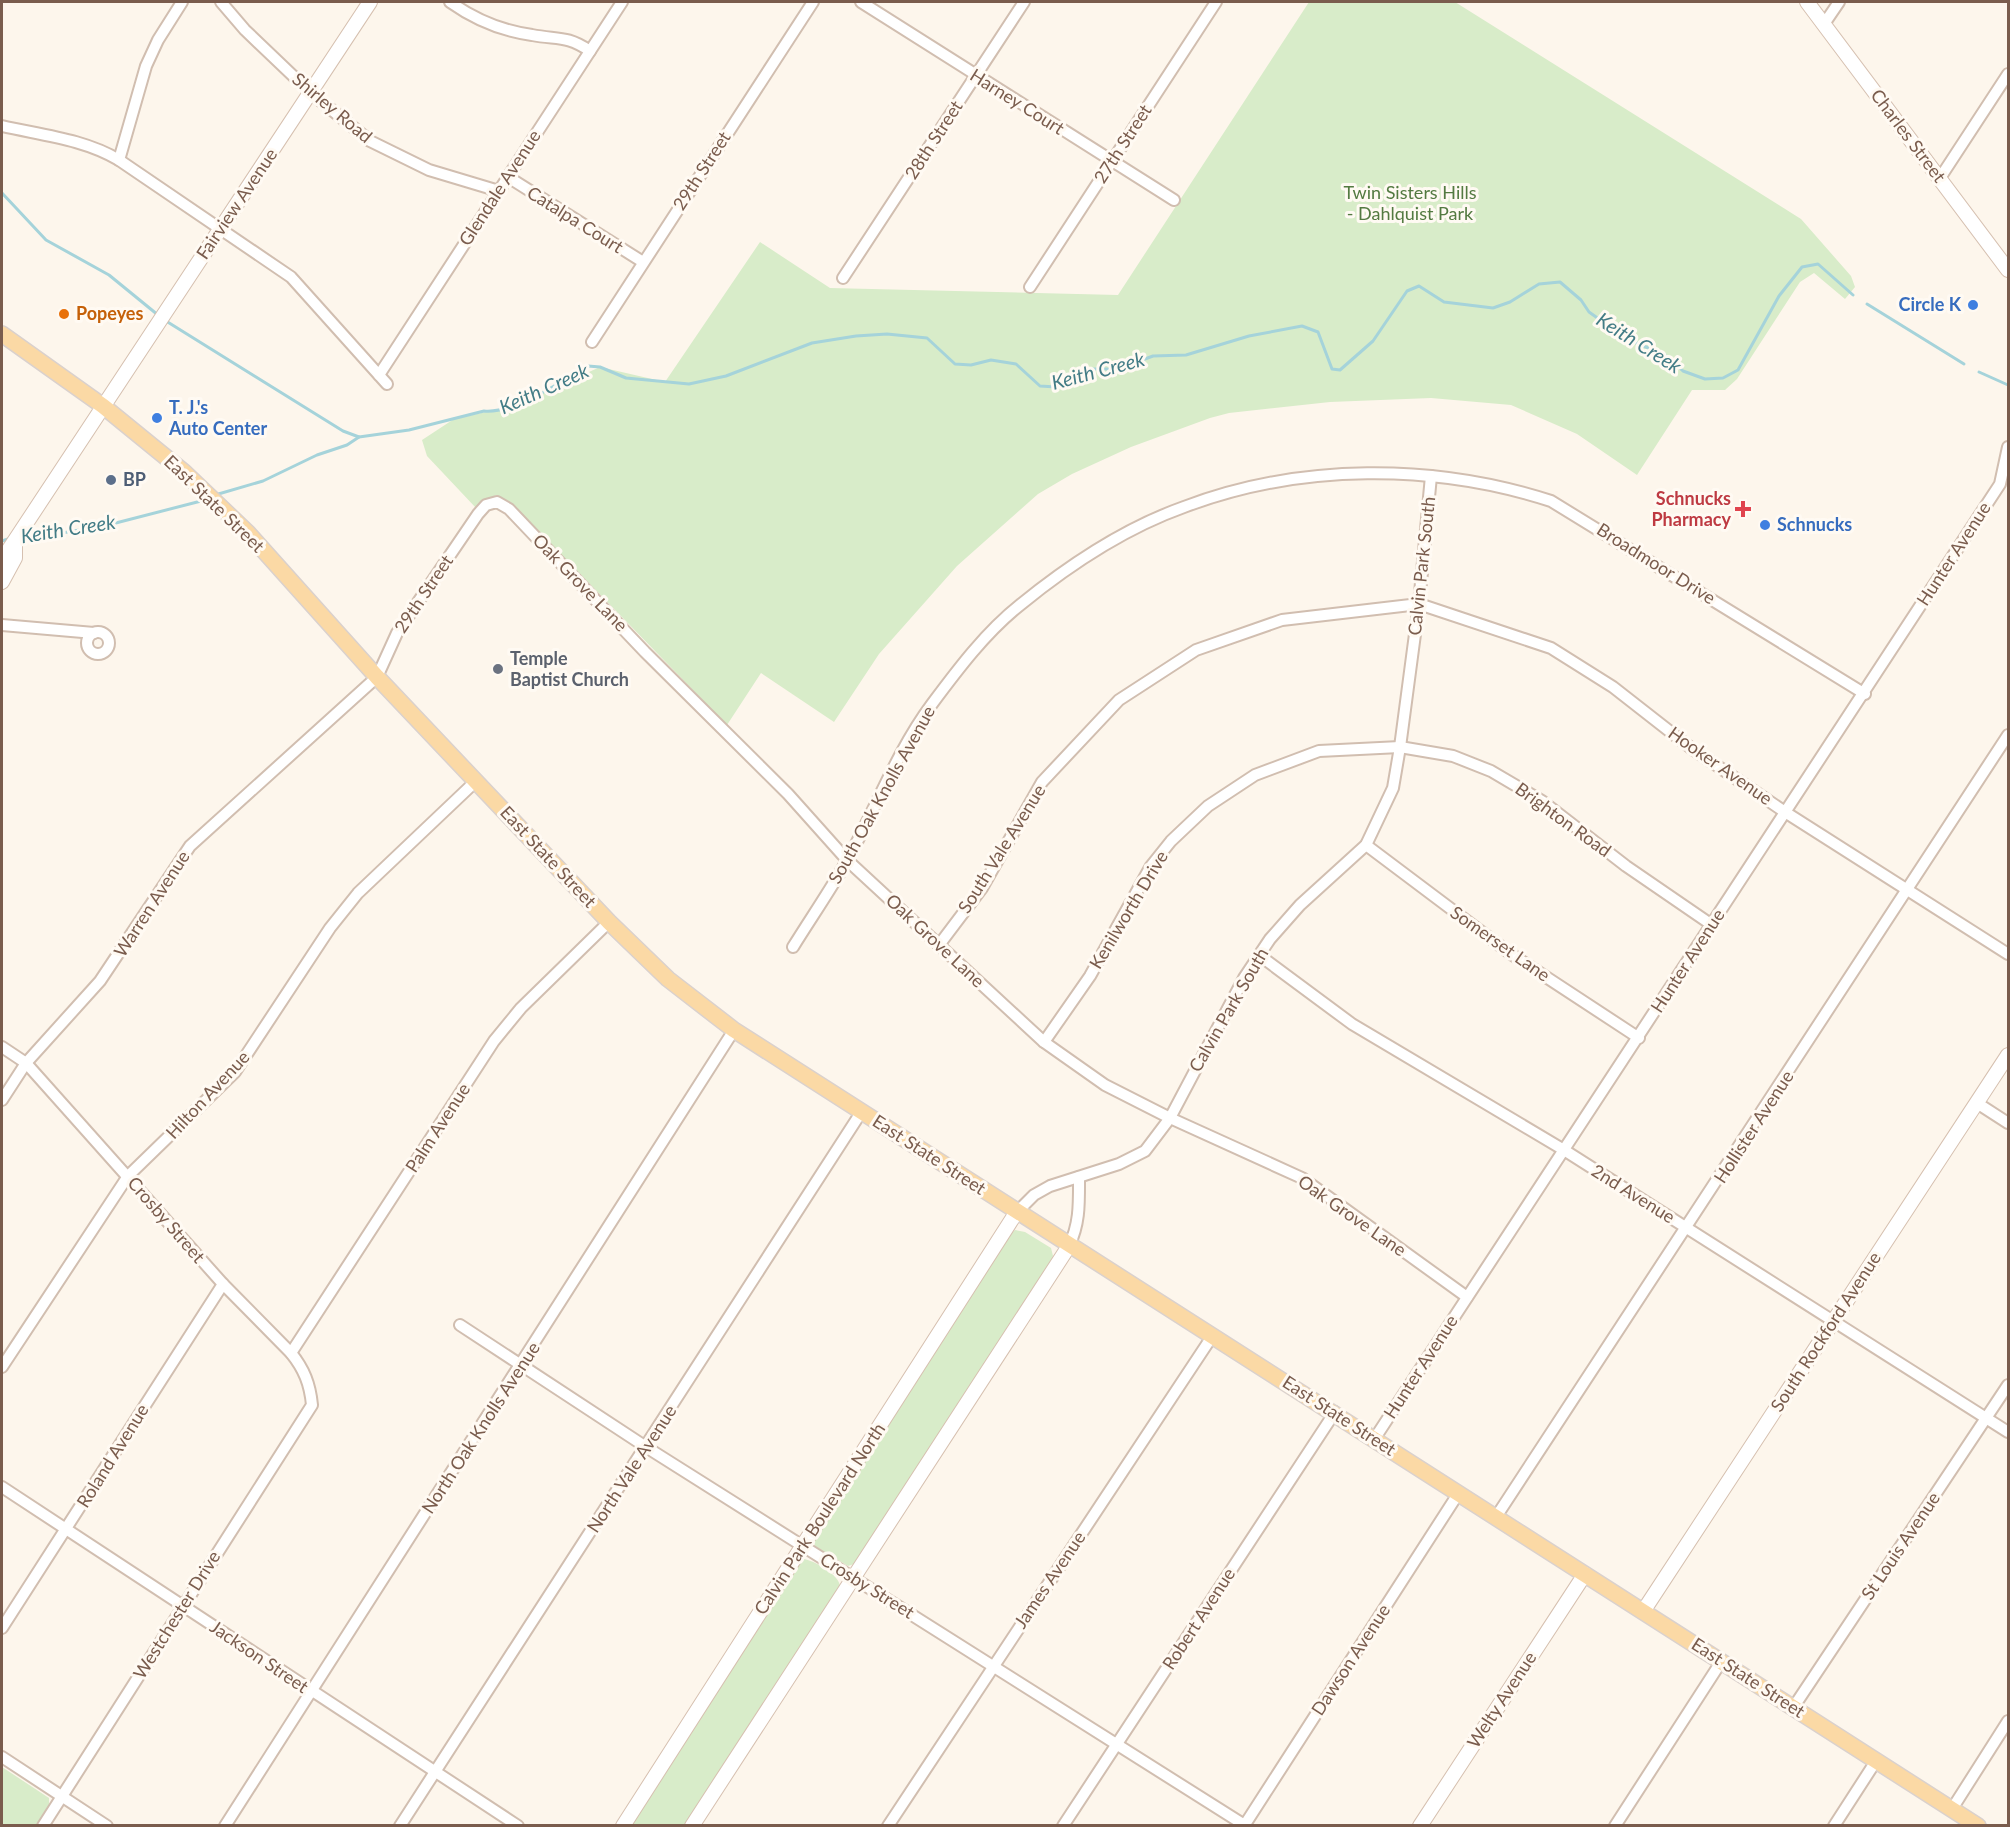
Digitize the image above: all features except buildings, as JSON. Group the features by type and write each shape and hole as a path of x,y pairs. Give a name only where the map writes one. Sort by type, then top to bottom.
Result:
{"main road":[{"name":"East State Street","path":"2,334 103,406 184,472 248,533 377,677 609,922 668,979 734,1030 1016,1213 1335,1412 1458,1494 1644,1610 1721,1662 1978,1826"}],"street":[{"path":"119,160 146,66 158,40 182,2"},
{"name":"Shirley Road","path":"221,2 237,22 311,93 356,131 393,154 442,175 499,191"},
{"name":"Fairview Avenue","path":"15,544 169,305 370,2"},
{"path":"450,2 493,25 532,35 571,39 590,51"},
{"name":"Glendale Avenue","path":"379,375 622,2"},
{"name":"29th Street","path":"592,342 813,2"},
{"name":"Harney Court","path":"861,2 1174,200"},
{"name":"28th Street","path":"843,278 1024,2"},
{"name":"27th Street","path":"1030,287 1216,2"},
{"name":"Charles Street","path":"1807,2 2008,270"},
{"path":"1824,24 1839,2"},
{"path":"1940,178 2008,74"},
{"path":"2,126 76,142 100,150 119,160 292,278 387,384"},
{"name":"Catalpa Court","path":"508,177 643,262"},
{"name":"Hunter Avenue","path":"1375,1438 1785,812 1865,694 1948,560 2000,484 2008,447"},
{"name":"South Oak Knolls Avenue","path":"793,947 847,860 888,778 930,706 974,652 1019,606 1082,561 1128,532 1184,507 1248,487 1316,476 1372,473 1431,476"},
{"name":"Calvin Park South","path":"1016,1213 1034,1195 1050,1186 1119,1164 1145,1151 1170,1118 1244,978 1259,955 1300,905 1365,845 1393,788 1419,604 1431,476"},
{"name":"Broadmoor Drive","path":"1431,476 1508,487 1551,501 1865,694"},
{"name":"Oak Grove Lane","path":"478,514 486,505 497,502 509,509 645,652 788,795 847,860 1044,1042 1105,1084 1170,1118 1302,1178 1467,1296"},
{"name":"29th Street","path":"377,677 397,633 478,514"},
{"path":"2,555 15,544"},
{"path":"2,560 15,544"},
{"path":"2,582 15,558 15,544"},
{"name":"Hooker Avenue","path":"1419,604 1551,648 1613,687 1691,748 1785,812 2008,954"},
{"name":"South Vale Avenue","path":"939,945 982,888 1042,782 1119,700 1196,650 1282,620 1419,604"},
{"path":"2,625 94,633"},
{"name":"Warren Avenue","path":"2,1100 26,1063 100,981 190,846 377,677"},
{"name":"Hollister Avenue","path":"1496,1517 1688,1228 2008,735"},
{"name":"Brighton Road","path":"1400,747 1453,756 1491,771 1542,801 1626,866 1712,926"},
{"name":"Kenilworth Drive","path":"1044,1042 1090,976 1151,866 1171,841 1208,806 1255,775 1319,751 1400,747"},
{"name":"Hilton Avenue","path":"2,1367 128,1176 235,1072 330,928 358,893 476,781"},
{"name":"Somerset Lane","path":"1365,845 1511,954 1639,1038"},
{"name":"Palm Avenue","path":"291,1353 508,1023 609,922"},
{"name":"2nd Avenue","path":"1259,955 1352,1024 1564,1150 2008,1432"},
{"name":"North Oak Knolls Avenue","path":"225,1826 522,1365 734,1030"},
{"name":"Crosby Street","path":"2,1047 26,1063 223,1284 291,1353 311,1386 312,1404"},
{"name":"South Rockford Avenue","path":"1644,1610 1832,1320 2008,1055"},
{"path":"1977,1104 2008,1123"},
{"name":"North Vale Avenue","path":"400,1826 862,1111"},
{"path":"692,1826 1069,1246 1077,1229 1079,1177"},
{"name":"Calvin Park Boulevard North","path":"623,1826 1016,1213"},
{"name":"Roland Avenue","path":"2,1628 223,1284"},
{"name":"Crosby Street","path":"460,1325 646,1447 1245,1825"},
{"name":"James Avenue","path":"888,1826 1212,1335"},
{"name":"St Louis Avenue","path":"1793,1708 2008,1385"},
{"name":"Westchester Drive","path":"43,1826 312,1404"},
{"name":"Robert Avenue","path":"1063,1826 1335,1412"},
{"name":"Jackson Street","path":"2,1487 183,1605 310,1692 518,1826"},
{"name":"Dawson Avenue","path":"1245,1825 1458,1494"},
{"name":"Welty Avenue","path":"1420,1826 1585,1574"},
{"path":"1615,1826 1721,1662"},
{"path":"1952,1809 2008,1721"},
{"path":"2,1757 107,1826"},
{"path":"1834,1826 1876,1761"}],"green space":[{"name":"Twin Sisters Hills - Dahlquist Park","path":"1309,2 1455,2 1801,219 1851,276 1855,287 1845,299 1814,273 1800,282 1737,379 1725,390 1692,390 1637,475 1577,434 1511,405 1431,398 1330,402 1229,413 1131,447 1072,474 1038,494 957,566 879,654 834,722 761,673 727,725 510,502 496,495 476,508 427,456 422,440 454,419 514,406 600,367 665,382 760,242 830,288 1118,295"},
{"path":"1015,1230 1025,1232 1051,1248 1053,1256 1051,1261 857,1563 848,1566 815,1546 813,1538 1008,1236"},
{"path":"803,1559 825,1569 835,1577 840,1586 686,1825 628,1826"},
{"path":"2,1767 49,1798 49,1808 37,1825 2,1825"}],"waterway":[{"path":"2,193 46,240 109,275 158,315"},
{"name":"Keith Creek","path":"215,495 263,481 317,455 347,445 359,437 409,430 484,411 496,411 510,407 538,395 588,366 600,367 626,378 689,384 726,376 812,343 887,334 927,338 955,364 971,365 991,360 1016,364 1040,386 1056,387 1089,369 1118,369 1153,356 1186,355 1249,336 1302,326 1318,332 1332,369 1340,370 1373,341 1407,291 1419,286 1444,302 1493,308 1510,302 1539,284 1560,282 1581,300 1589,312 1627,339 1665,355 1683,371 1705,379 1723,378 1738,370 1779,296 1802,267 1818,264 1853,295"},
{"name":"Keith Creek","path":"1867,304 1964,364"},
{"path":"166,321 343,431 359,437"},
{"name":"Keith Creek","path":"1979,372 2008,385"},
{"name":"Keith Creek","path":"24,535 62,533 108,525 205,500"},
{"name":"Keith Creek","path":"2,541 11,538"}],"place":[{"name":"Circle K","path":"1973,305"},
{"name":"Popeyes","path":"64,314"},
{"name":"T. J.'s Auto Center","path":"157,418"},
{"name":"BP","path":"111,480"},
{"name":"Schnucks Pharmacy","path":"1743,509"},
{"name":"Schnucks","path":"1765,525"},
{"name":"Temple Baptist Church","path":"498,669"}]}
